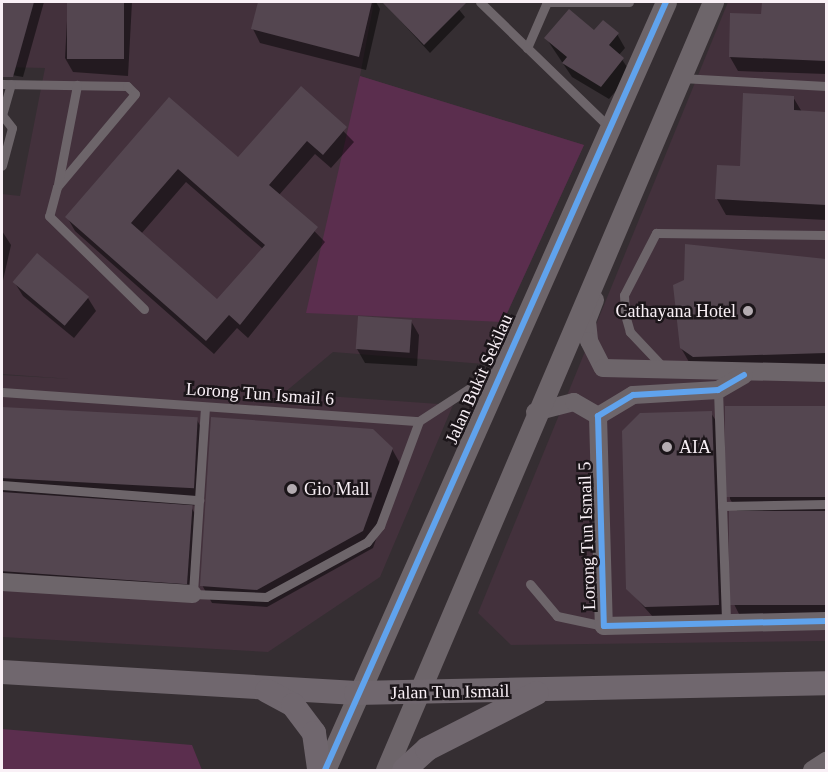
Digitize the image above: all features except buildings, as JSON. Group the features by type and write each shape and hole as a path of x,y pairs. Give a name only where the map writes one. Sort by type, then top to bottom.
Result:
{"main road":[{"name":"Jalan Tun Ismail","path":"2,672 356,693 826,683"},
{"path":"261,688 292,705 314,733 319,771"},
{"path":"404,771 427,749 542,690"}],"street":[{"name":"Jalan Bukit Sekilau","path":"325,771 356,693 666,2"},
{"path":"386,771 535,412 713,2"},
{"path":"600,261 601,284 587,321 593,356 603,368 618,372 717,368 744,375 826,374"},
{"path":"535,412 574,402 598,416 633,395 718,390 744,375"},
{"name":"Lorong Tun Ismail 5","path":"598,416 604,626 826,621"},
{"path":"2,582 193,594"},
{"path":"812,771 826,761"}],"lane":[{"path":"480,2 609,127"},
{"path":"527,48 546,2 629,2"},
{"path":"679,78 826,86"},
{"path":"2,166 12,128 2,115 6,84 127,86 135,94 57,187"},
{"path":"77,85 49,216 55,228 144,309"},
{"path":"666,370 630,332 624,314 624,295 656,232 826,235"},
{"path":"205,407 193,594 266,597 367,542 380,526 419,421 501,368"},
{"path":"718,390 726,623"},
{"name":"Lorong Tun Ismail 6","path":"2,392 419,421"},
{"path":"2,485 199,500"},
{"path":"722,506 826,504"},
{"path":"530,584 557,616 604,626"}],"shaded area":[{"path":"2,2 374,2 360,76 584,145 484,364 333,352 284,393 453,405 380,577 268,652 2,637 2,375 71,379 2,374 2,194 20,196 45,68 2,67"},
{"path":"728,2 826,2 826,641 511,645 478,613"},
{"path":"360,76 584,145 503,322 306,313"},
{"path":"2,729 192,745 202,770 2,770"}],"cycle path":[{"path":"325,770 666,2"},
{"path":"744,375 718,390 633,395 598,416 604,626 826,621"}],"place":[{"name":"Cathayana Hotel","path":"748,311"},
{"name":"AIA","path":"667,447"},
{"name":"Gio Mall","path":"292,489"}]}
